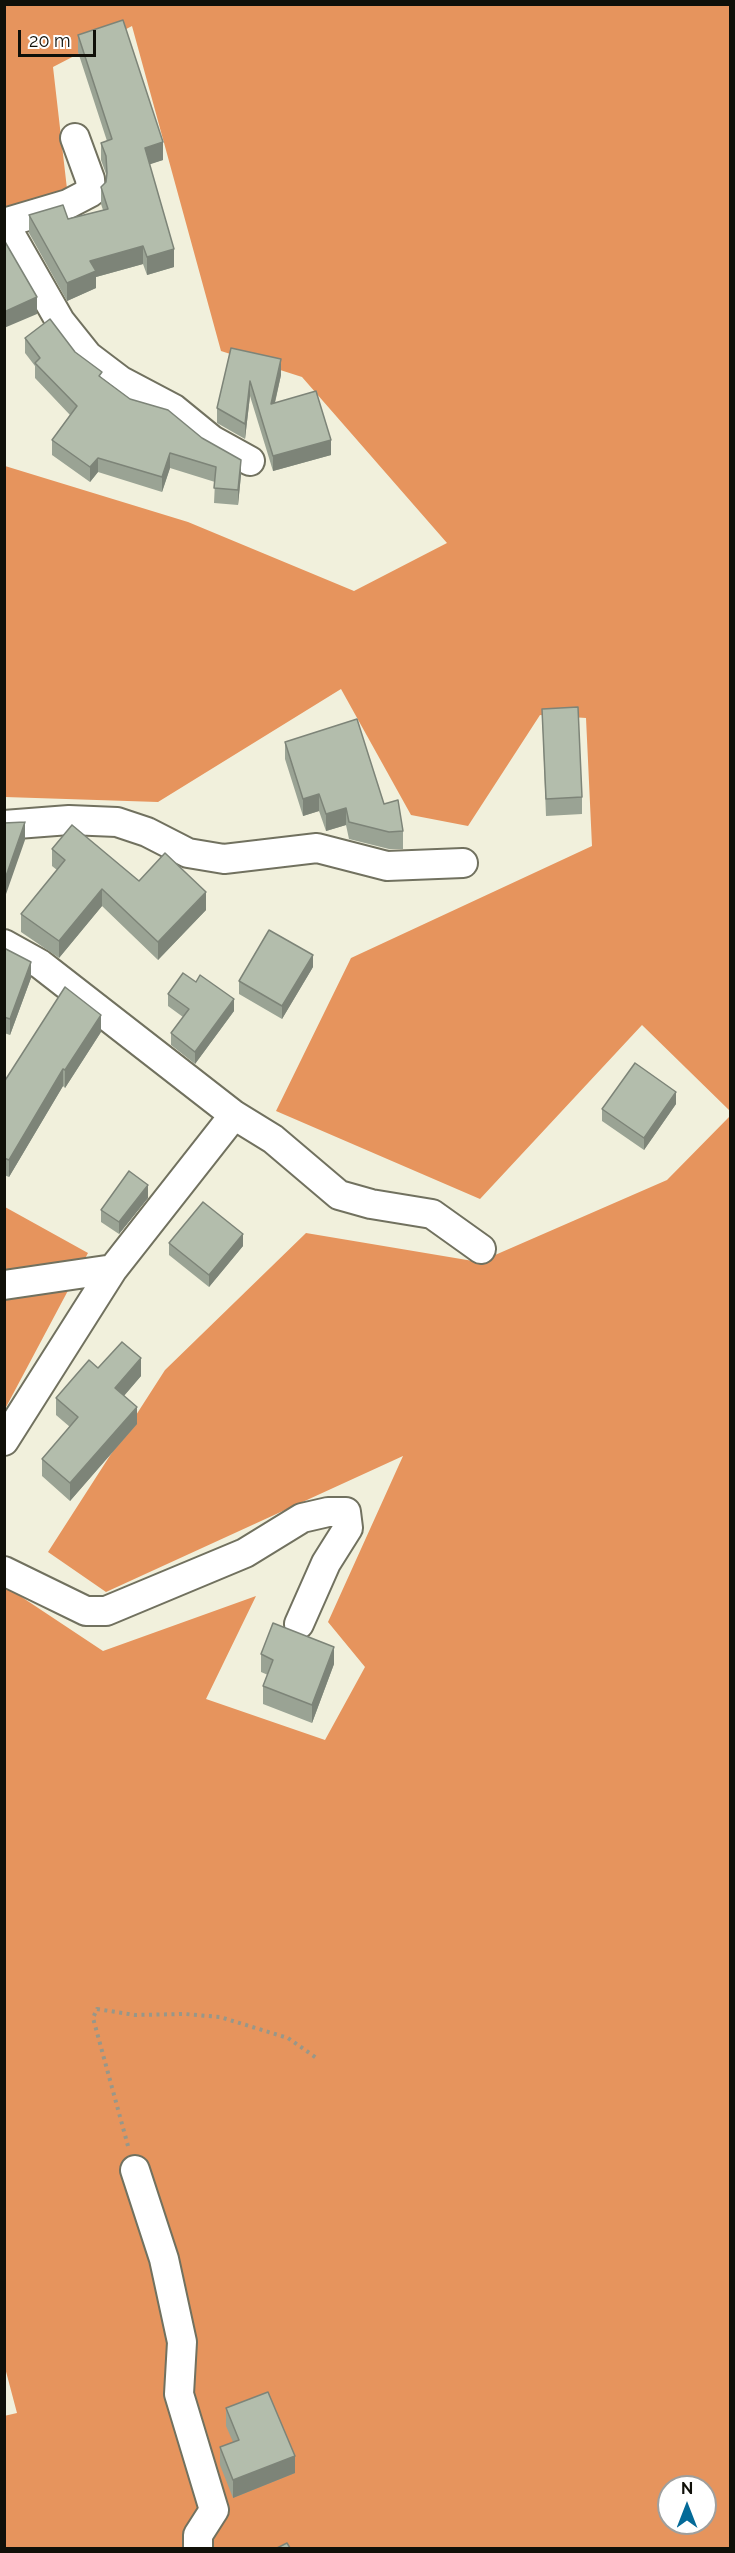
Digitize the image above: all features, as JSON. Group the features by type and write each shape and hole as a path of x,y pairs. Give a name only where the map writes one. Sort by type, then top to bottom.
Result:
{"street":[{"path":"75,138 90,179 91,192 68,204 4,223 60,321 88,356 121,381 174,409 212,440 250,460"},
{"path":"4,825 69,820 117,822 147,832 188,853 224,859 317,848 387,866 463,863"},
{"path":"4,944 40,964 234,1115 273,1139 339,1195 371,1204 432,1214 481,1249"},
{"path":"4,1441 112,1269 234,1115"},
{"path":"4,1285 112,1269"},
{"path":"4,1571 86,1611 106,1611 245,1553 302,1518 328,1512 346,1512 348,1528 326,1563 300,1624"},
{"path":"135,2170 165,2259 182,2342 178,2394 213,2510 198,2535 198,2548"}],"path":[{"path":"135,2170 93,2018 97,2009 135,2015 185,2014 220,2017 288,2038 318,2058"}],"shaded area":[{"path":"5,5 730,5 730,1111 642,1025 480,1199 276,1111 351,958 592,846 586,718 540,715 468,826 411,815 341,689 158,802 5,797 5,466 188,522 354,591 447,543 302,377 221,351 132,26 53,67 67,189 5,207"},
{"path":"730,1116 730,2548 5,2548 4,2416 17,2413 4,2364 5,1586 103,1651 256,1596 206,1699 325,1740 365,1667 328,1622 403,1456 106,1592 48,1552 165,1370 306,1233 479,1262 667,1180"},
{"path":"5,1207 88,1253 5,1409"}],"building":[{"path":"123,20 163,142 145,148 174,249 147,257 143,246 90,261 96,271 67,283 29,215 63,205 68,219 108,209 101,187 106,182 107,173 106,156 101,143 112,139 78,35"},
{"path":"4,240 37,297 4,312"},
{"path":"50,319 75,352 102,372 99,376 130,399 168,410 202,438 241,460 238,490 214,488 216,467 170,453 162,477 98,458 90,467 52,440 77,406 35,363 40,358 25,338"},
{"path":"231,348 281,359 271,404 316,391 331,440 273,456 250,381 245,424 217,408"},
{"path":"578,707 582,797 546,799 542,709"},
{"path":"357,719 384,804 398,800 403,831 389,832 349,822 346,808 326,814 319,794 303,799 285,742"},
{"path":"25,822 5,879 4,823"},
{"path":"72,825 139,881 165,853 206,892 158,942 102,889 59,941 21,914 65,860 52,849"},
{"path":"269,930 313,955 282,1006 239,981"},
{"path":"4,948 31,962 10,1019 4,1017"},
{"path":"183,973 196,982 200,975 234,999 195,1052 171,1033 189,1009 168,994"},
{"path":"65,987 101,1015 65,1070 63,1069 9,1160 4,1158 4,1082"},
{"path":"635,1063 676,1092 644,1138 602,1109"},
{"path":"129,1171 148,1185 119,1222 101,1210"},
{"path":"203,1202 243,1234 209,1275 169,1243"},
{"path":"122,1342 141,1358 115,1388 137,1407 70,1483 42,1459 78,1417 56,1398 89,1360 98,1368"},
{"path":"273,1623 334,1647 312,1705 263,1686 273,1660 261,1654"},
{"path":"268,2392 295,2456 233,2480 220,2447 239,2440 226,2408"},
{"path":"287,2543 290,2548 277,2548"}]}
